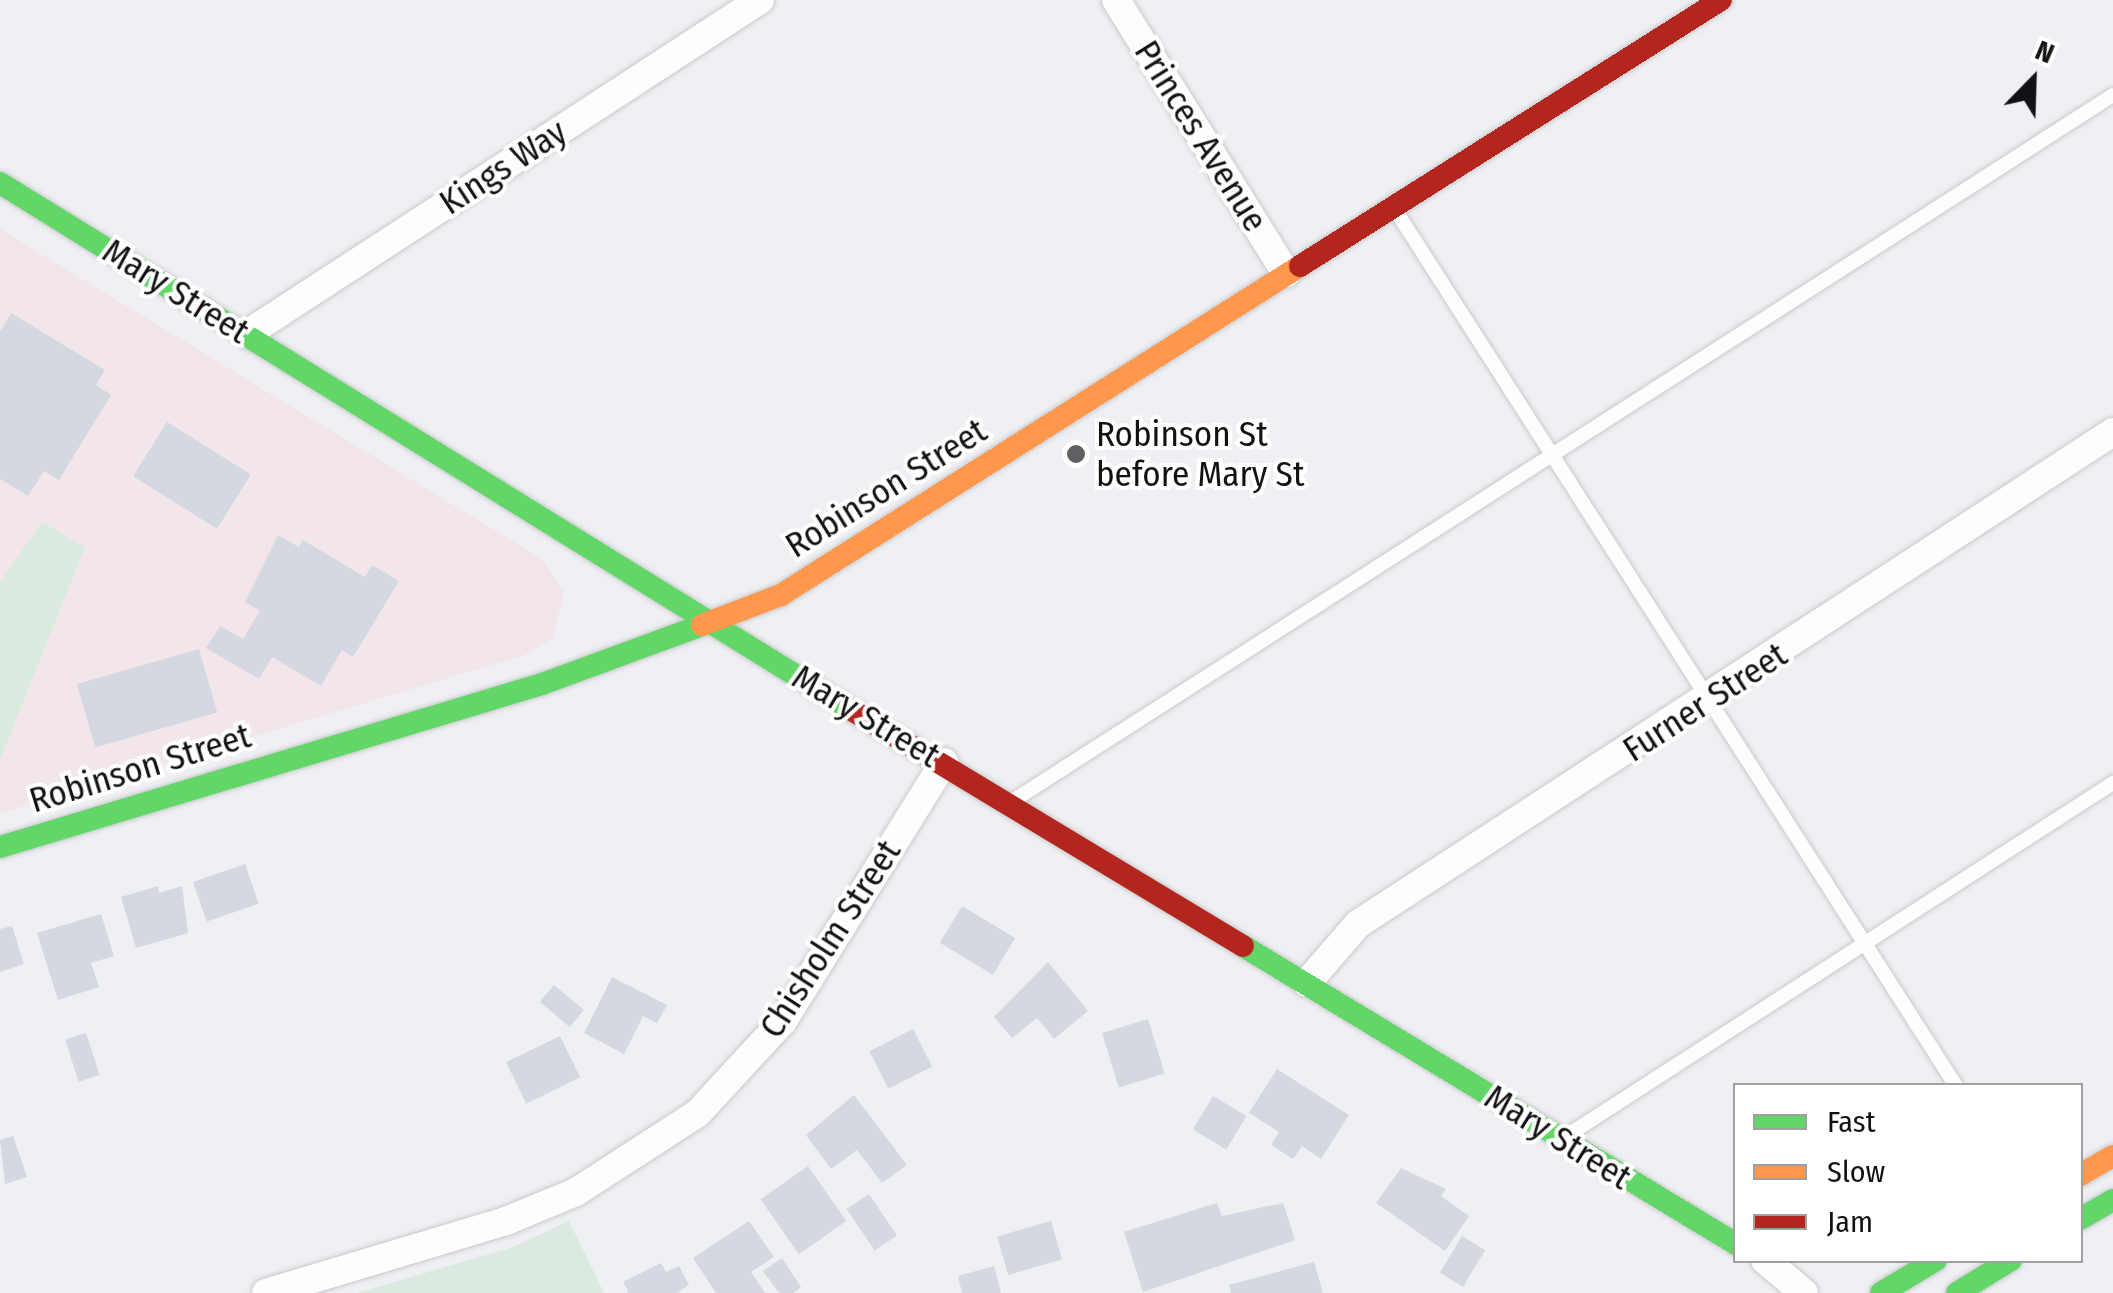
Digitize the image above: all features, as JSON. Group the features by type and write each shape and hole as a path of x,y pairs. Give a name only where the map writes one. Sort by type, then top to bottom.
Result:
{"street":[{"name":"Kings Way","path":"247,334 760,0"},
{"name":"Princes Avenue","path":"1116,0 1286,273"},
{"name":"Robinson Street","path":"0,847 711,625 855,551 1286,273 1721,0"},
{"name":"Mary Street","path":"0,182 711,625 944,762 1733,1242"},
{"name":"Furner Street","path":"1308,982 1358,924 1710,699 2113,432"},
{"name":"Chisholm Street","path":"266,1293 541,1207 698,1113 783,1021 944,762"},
{"path":"2083,1173 2113,1156"},
{"path":"2083,1217 2113,1200"},
{"path":"1769,1263 1804,1293"},
{"path":"1881,1293 1931,1263"},
{"path":"1957,1293 2007,1263"}],"lane":[{"path":"1010,802 1551,451 2113,95"},
{"path":"1393,206 1954,1083"},
{"path":"1562,1139 2113,783"}],"shaded area":[{"path":"0,229 542,559 564,593 553,638 525,655 0,813"},
{"path":"42,522 85,547 0,760 0,582"},
{"path":"569,1221 604,1293 357,1293 513,1247"}],"building":[{"path":"11,313 105,370 96,385 111,395 59,480 44,471 28,496 0,479 0,332"},
{"path":"167,422 251,474 217,529 133,476"},
{"path":"278,535 299,547 303,540 365,577 372,565 399,581 353,657 342,650 321,686 272,657 259,679 206,648 220,626 243,639 260,611 245,602"},
{"path":"199,649 217,712 95,747 77,684"},
{"path":"245,864 259,904 207,922 193,882"},
{"path":"158,886 159,893 182,886 188,933 136,948 121,897"},
{"path":"962,906 1015,938 993,975 940,943"},
{"path":"101,914 114,956 91,963 99,987 58,1000 37,933"},
{"path":"12,926 24,964 0,972 0,929"},
{"path":"1048,962 1088,1011 1054,1039 1037,1018 1012,1038 994,1017"},
{"path":"612,977 667,1005 657,1023 643,1016 624,1054 584,1033"},
{"path":"554,985 584,1010 570,1027 540,1002"},
{"path":"1148,1019 1165,1074 1119,1088 1102,1033"},
{"path":"913,1029 932,1066 888,1089 869,1051"},
{"path":"86,1033 100,1075 79,1082 65,1040"},
{"path":"560,1036 580,1077 526,1104 506,1062"},
{"path":"1277,1069 1349,1115 1321,1159 1302,1146 1293,1159 1271,1145 1279,1132 1249,1113"},
{"path":"854,1095 907,1165 882,1183 857,1150 831,1169 806,1135"},
{"path":"1213,1096 1246,1116 1226,1150 1193,1129"},
{"path":"13,1136 27,1177 5,1184 0,1140"},
{"path":"808,1166 846,1221 799,1254 760,1199"},
{"path":"1401,1168 1446,1189 1441,1196 1469,1216 1445,1251 1376,1203"},
{"path":"869,1194 897,1235 875,1251 847,1209"},
{"path":"1217,1203 1222,1216 1283,1203 1295,1240 1143,1292 1124,1232"},
{"path":"749,1221 774,1257 751,1272 765,1293 716,1293 693,1258"},
{"path":"1051,1221 1062,1259 1008,1275 997,1236"},
{"path":"1462,1236 1485,1250 1463,1287 1440,1273"},
{"path":"782,1258 801,1287 793,1293 779,1293 763,1271"},
{"path":"1314,1262 1323,1293 1231,1293 1229,1285"},
{"path":"661,1263 666,1272 679,1266 689,1285 677,1293 629,1293 623,1282"},
{"path":"994,1266 1001,1293 962,1293 958,1276"}],"traffic: fast":[{"path":"0,183 855,712"},
{"path":"0,847 542,684 702,625"},
{"path":"1243,946 1733,1242"},
{"path":"2083,1217 2113,1200"},
{"path":"1881,1293 1931,1263"},
{"path":"1957,1293 2006,1263"}],"traffic: slow":[{"path":"702,625 781,595 1300,266"},
{"path":"2083,1173 2113,1156"}],"traffic: jam":[{"path":"1300,266 1721,0"},
{"path":"855,712 1243,946"}],"place":[{"name":"Robinson St before Mary St","path":"1076,454"}]}
